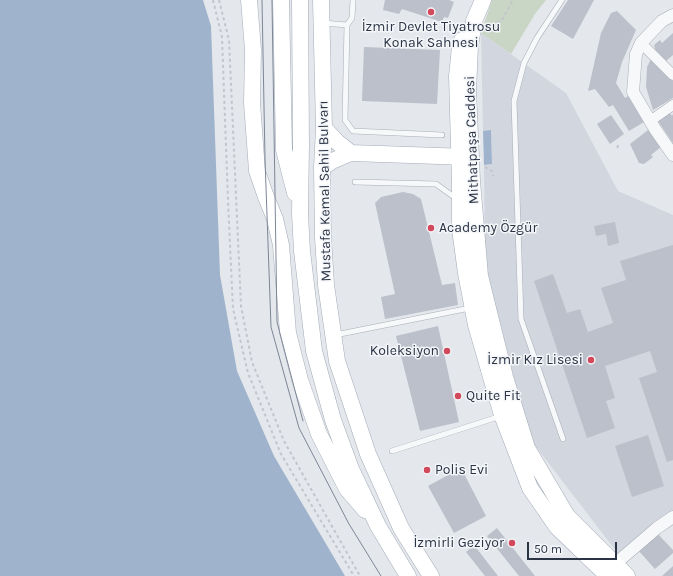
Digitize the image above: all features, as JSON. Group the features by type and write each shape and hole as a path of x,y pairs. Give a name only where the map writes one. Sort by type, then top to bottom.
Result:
{"main road":[{"path":"249,0 253,50 252,103 257,171 275,219 281,245 288,333 300,380 319,434 347,489 378,526"},
{"path":"281,0 284,150 300,214"},
{"name":"Mustafa Kemal Sahil Bulvarı","path":"300,0 300,214 302,252 314,351 333,420 351,469 378,526 408,576"},
{"name":"Mustafa Kemal Sahil Bulvarı","path":"321,0 324,128 322,168 323,237 326,285 337,360 368,454 401,528 431,576"},
{"name":"Mithatpaşa Caddesi","path":"476,0 460,47 457,76 470,160 460,203 460,229 476,325 502,416 530,488 557,527 610,572 627,576"},
{"name":"Mithatpaşa Caddesi","path":"483,0 474,21 470,46 468,91 470,160 480,276 505,377 527,448 567,516 610,572"},
{"path":"324,128 337,142 351,153"},
{"path":"322,168 332,161 351,153 470,160"}],"street":[{"path":"673,15 662,21 641,43 636,54 633,92 673,155"},
{"path":"641,43 673,75"},
{"path":"650,121 673,105"},
{"path":"610,572 658,528 673,517"}],"lane":[{"path":"353,0 352,18 347,25 346,120 353,131 442,134"},
{"path":"562,0 537,38 524,63 514,101 521,319 563,439"},
{"path":"322,23 347,25"},
{"path":"355,182 436,184 454,196 460,203"},
{"path":"333,335 473,307"},
{"path":"392,451 502,416"}],"path":[{"path":"213,0 222,37 233,309 248,373 280,454 354,576"},
{"path":"219,0 229,40 241,306 252,362 284,442 360,576"},
{"path":"484,30 502,20 513,0"},
{"path":"617,148 620,145"},
{"path":"470,160 489,168 492,171 493,176"}],"shaded area":[{"name":"İzmir Kız Lisesi","path":"481,33 566,93 618,191 673,215 673,511 620,556 533,443 485,277 484,165 492,164 491,131 483,131"}],"green space":[{"path":"492,0 546,0 535,14 511,54 481,33"}],"water":[{"path":"0,0 203,0 211,26 220,275 237,371 274,456 345,576 0,576"},
{"path":"491,130 492,164 484,165 483,131"}],"building":[{"name":"İzmir Devlet Tiyatrosu Konak Sahnesi","path":"385,0 449,0 454,2 448,18 444,17 442,22 402,9 399,14 383,10"},
{"path":"568,0 594,0 573,39 551,26"},
{"path":"617,11 636,30 622,62 616,83 625,98 628,96 644,122 629,131 613,105 609,107 595,89 588,91 601,33 611,13"},
{"path":"673,33 673,55 666,61 656,52 654,45 660,40 662,43"},
{"path":"364,47 440,50 437,104 362,101"},
{"path":"651,59 673,81 673,98 653,110 646,87 647,67"},
{"path":"669,112 672,116 673,114 673,143 658,121"},
{"path":"611,115 624,134 610,144 597,124"},
{"path":"648,130 661,147 651,155 653,157 644,164 639,163 630,144"},
{"path":"403,192 413,194 421,199 442,285 455,283 458,305 385,319 381,297 395,294 375,203 381,197"},
{"path":"615,222 619,243 608,246 606,234 596,236 594,226"},
{"path":"673,245 673,460 667,462 639,378 657,372 650,351 605,366 615,398 606,401 615,428 587,438 534,281 553,274 567,313 580,309 588,332 613,323 601,288 626,280 620,261"},
{"path":"438,326 459,422 420,431 396,336"},
{"path":"648,435 664,486 632,497 615,446"},
{"path":"461,468 486,516 454,533 428,486"},
{"path":"497,528 535,576 519,576 487,536"},
{"path":"657,533 673,550 673,553 655,569 638,550"},
{"path":"474,545 498,576 485,576 466,552"},
{"path":"673,566 673,576 662,576"}],"tram line":[{"path":"262,0 265,159 271,327 299,428 349,524 381,576"},
{"path":"272,0 277,322 303,421"}],"place":[{"name":"İzmir Devlet Tiyatrosu Konak Sahnesi","path":"431,12"},
{"name":"Academy Özgür","path":"431,228"},
{"name":"Koleksiyon","path":"447,351"},
{"name":"İzmir Kız Lisesi","path":"591,360"},
{"name":"Quite Fit","path":"458,396"},
{"name":"Polis Evi","path":"427,470"},
{"name":"İzmirli Geziyor","path":"512,543"}]}
